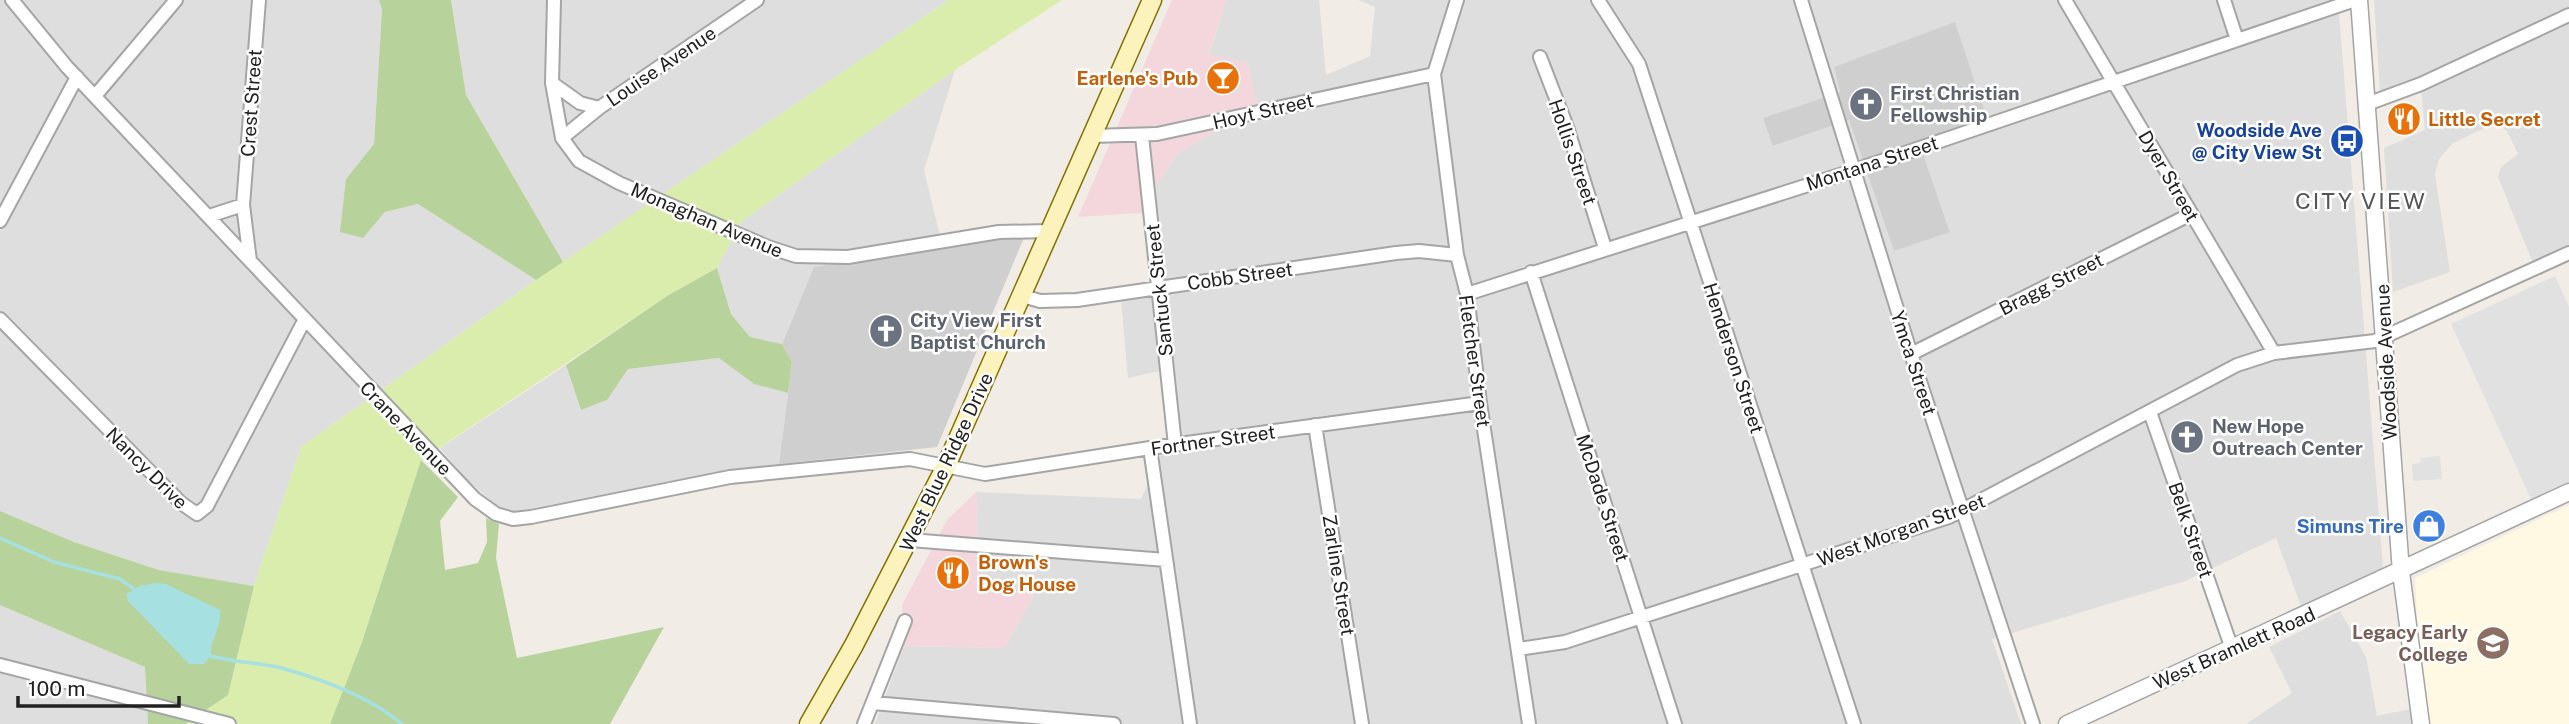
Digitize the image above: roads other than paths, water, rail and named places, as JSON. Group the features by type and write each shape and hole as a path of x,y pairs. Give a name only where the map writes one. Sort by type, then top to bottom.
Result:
{"main road":[{"name":"West Blue Ridge Drive","path":"809,724 910,540 946,466 1152,0"}],"street":[{"name":"Crane Avenue","path":"12,0 47,46 475,499 496,514 505,517 531,517 730,477 894,459 910,459 946,466"},
{"path":"95,96 176,0"},
{"name":"Crest Street","path":"250,261 243,205 259,0"},
{"name":"Monaghan Avenue","path":"554,0 552,83 562,138 574,156 590,169 768,247 796,256 848,257 999,232 1032,229 1049,231"},
{"name":"Louise Avenue","path":"562,138 599,108 757,0"},
{"name":"Fletcher Street","path":"1457,0 1434,74 1457,255 1467,293 1480,403 1530,724"},
{"name":"Henderson Street","path":"1598,0 1639,64 1854,724"},
{"name":"Ymca Street","path":"1801,0 1852,171 2033,724"},
{"name":"Dyer Street","path":"2064,0 2274,352"},
{"path":"2224,0 2237,40"},
{"name":"Montana Street","path":"1467,293 1852,171 2113,80 2357,0"},
{"name":"Woodside Avenue","path":"2357,0 2385,336 2401,572 2421,724"},
{"path":"2367,104 2421,84 2569,15"},
{"name":"Hollis Street","path":"1540,57 1567,127 1605,248"},
{"name":"Hoyt Street","path":"1092,136 1142,136 1434,74"},
{"path":"0,221 77,77"},
{"name":"Louise Avenue","path":"552,83 580,103 599,108"},
{"name":"Santuck Street","path":"1142,136 1175,445"},
{"path":"209,216 243,205"},
{"name":"Bragg Street","path":"1911,354 2191,215"},
{"name":"Cobb Street","path":"1023,296 1040,301 1077,300 1395,253 1419,251 1457,255"},
{"name":"West Morgan Street","path":"1519,649 1565,642 1801,566 1963,510 2237,365 2274,352 2360,345 2424,322 2569,253"},
{"name":"McDade Street","path":"1531,271 1675,724"},
{"name":"Nancy Drive","path":"0,319 181,503 197,514 208,506 305,319"},
{"name":"Fortner Street","path":"946,466 985,474 1150,448 1480,403"},
{"name":"Belk Street","path":"2150,412 2232,649"},
{"name":"Zarline Street","path":"1315,425 1362,724"},
{"path":"1150,448 1190,724"},
{"name":"West Bramlett Road","path":"2067,724 2096,718 2232,649 2569,492"},
{"path":"910,540 1166,560"},
{"path":"864,724 905,621"},
{"path":"0,665 229,724"},
{"path":"873,703 1114,724"}],"water":[{"path":"166,584 220,610 211,656 204,664 189,664 128,601 126,594 140,586"}],"waterway":[{"path":"0,538 54,562 120,579 134,589"},
{"path":"211,656 276,667 315,679 362,698 402,724"}],"place":[{"name":"Earlene's Pub","path":"1223,78"},
{"name":"First Christian Fellowship","path":"1866,104"},
{"name":"Little Secret","path":"2404,119"},
{"name":"Woodside Ave @ City View St","path":"2347,141"},
{"name":"City View First Baptist Church","path":"886,331"},
{"name":"New Hope Outreach Center","path":"2187,437"},
{"name":"Simuns Tire","path":"2429,526"},
{"name":"Brown's Dog House","path":"953,573"},
{"name":"Legacy Early College","path":"2493,643"}],"district":[{"name":"CITY VIEW","path":"2361,200"}]}
